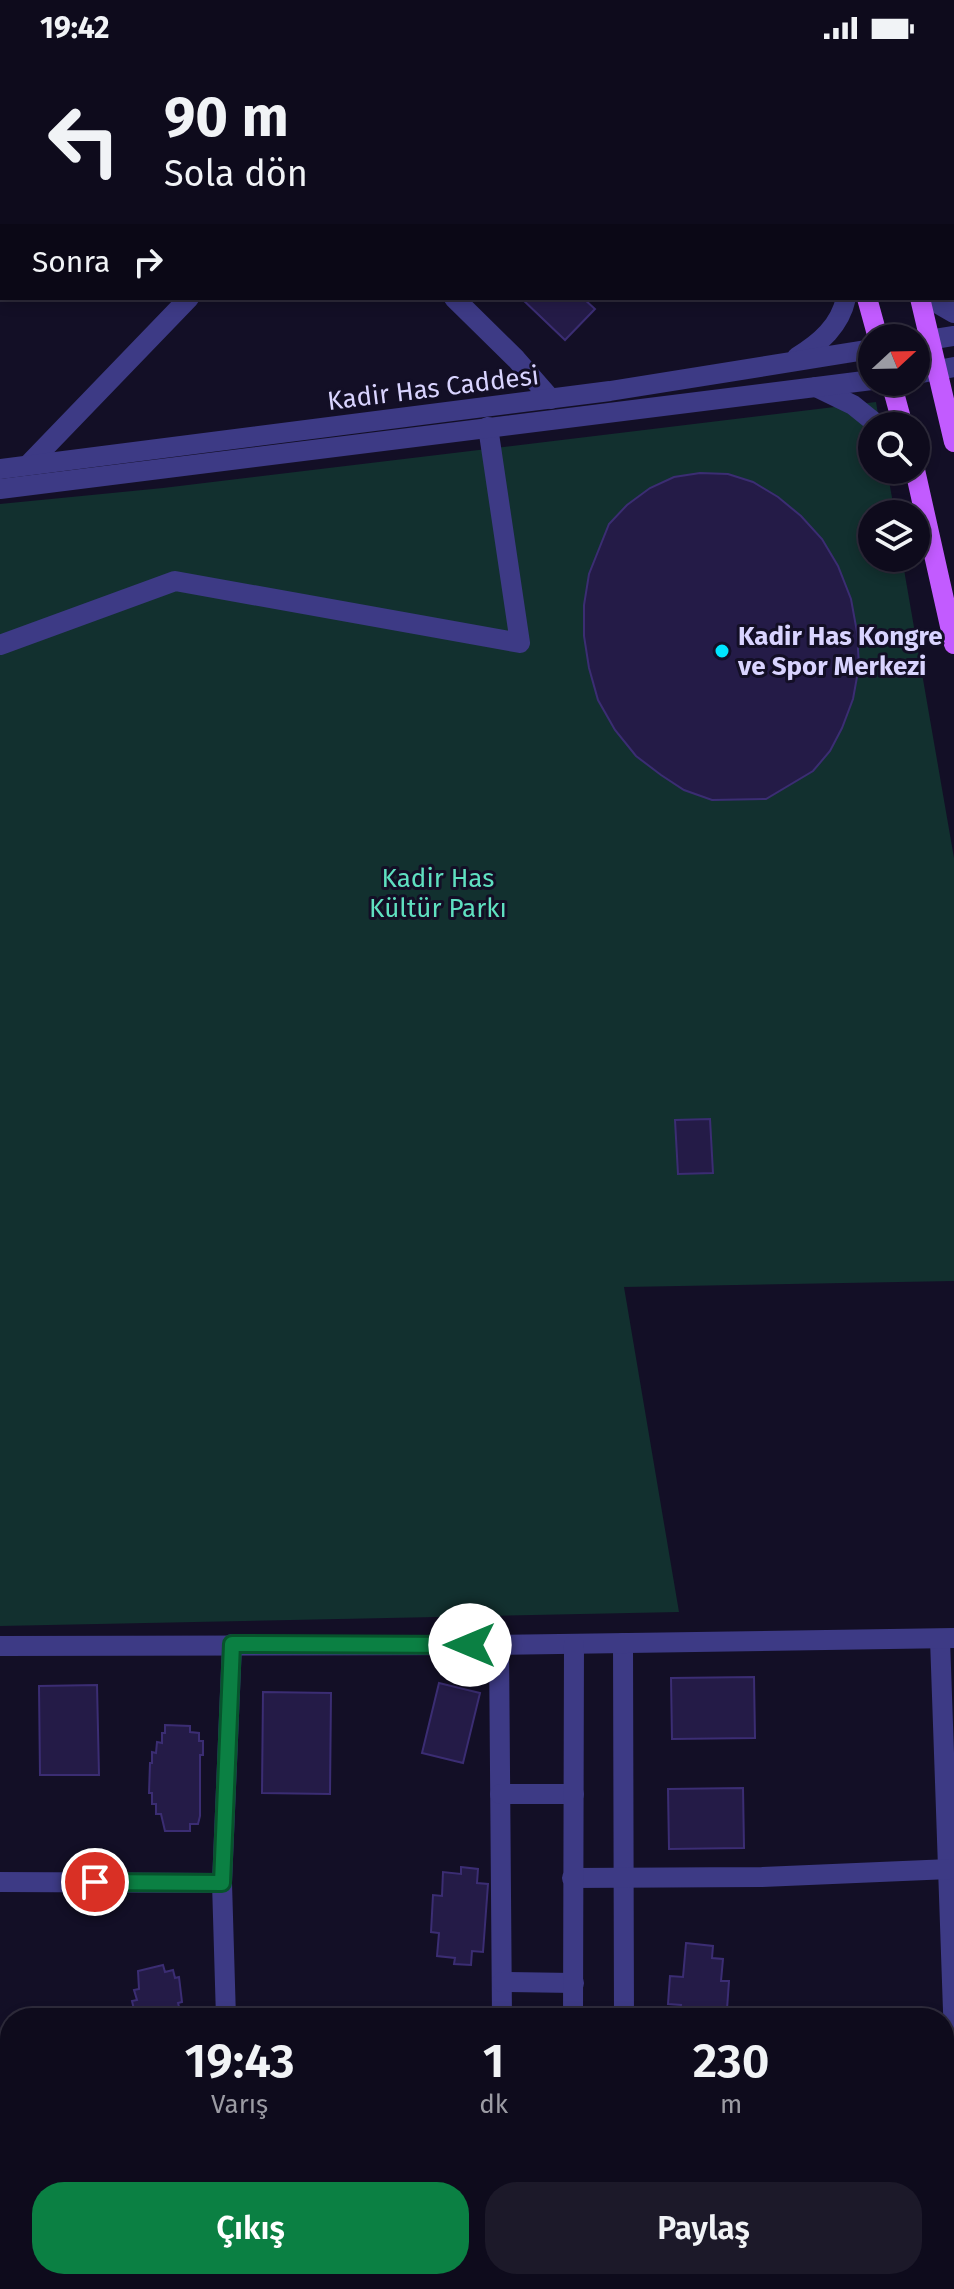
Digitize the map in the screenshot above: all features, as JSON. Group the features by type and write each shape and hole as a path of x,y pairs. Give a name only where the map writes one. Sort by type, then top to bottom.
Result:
{"main road":[{"path":"868,300 874,324"},
{"path":"920,300 922,324"},
{"path":"930,348 946,369 954,442"},
{"path":"918,484 954,644"}],"street":[{"path":"28,465 187,300"},
{"path":"456,300 516,359 551,399"},
{"path":"781,364 821,341 835,324 845,300"},
{"path":"931,300 954,313"},
{"path":"930,339 954,336"},
{"name":"Kadir Has Caddesi","path":"0,469 551,399 858,351"},
{"name":"Kadir Has Caddesi","path":"0,489 858,382"},
{"path":"816,387 862,412"},
{"path":"0,645 175,581 520,643 488,427"},
{"path":"0,1646 499,1645 947,1638 953,2008"},
{"path":"623,1643 624,2008"},
{"path":"226,2008 222,1883 232,1644"},
{"path":"573,2008 574,1644"},
{"path":"499,1645 502,2008"},
{"path":"500,1794 574,1794"},
{"path":"572,1878 762,1877 950,1869"},
{"path":"0,1882 222,1883"},
{"path":"502,1982 574,1983"}],"green space":[{"name":"Kadir Has Kültür Parkı","path":"876,402 878,412 858,412 858,484 890,484 892,500 858,500 858,572 904,572 954,858 954,1281 624,1287 679,1612 0,1626 0,504 163,488"}],"building":[{"path":"523,300 585,300 595,309 565,340"},
{"name":"Kadir Has Kongre ve Spor Merkezi","path":"700,473 728,474 753,482 801,516 822,539 838,566 851,599 859,666 853,699 842,728 830,751 813,771 766,799 712,800 684,790 661,775 636,756 615,730 598,700 589,668 584,636 584,605 589,574 609,524 627,505 650,488 674,477"},
{"path":"710,1119 713,1173 678,1174 675,1120"},
{"path":"754,1677 755,1738 672,1739 671,1678"},
{"path":"439,1683 480,1693 463,1763 422,1753"},
{"path":"97,1685 99,1775 40,1775 39,1686"},
{"path":"263,1692 331,1693 330,1794 262,1793"},
{"path":"165,1725 190,1726 190,1732 199,1733 199,1741 203,1741 203,1755 200,1755 200,1816 198,1824 190,1824 190,1831 165,1831 161,1814 156,1814 156,1804 152,1804 152,1793 149,1793 152,1752 156,1753 157,1742 162,1743"},
{"path":"743,1788 744,1848 669,1849 668,1789"},
{"path":"461,1867 478,1869 477,1883 488,1884 483,1952 472,1951 471,1965 454,1964 455,1958 437,1956 439,1933 431,1932 433,1895 442,1896 443,1872 461,1874"},
{"path":"686,1943 713,1946 712,1958 723,1959 721,1981 729,1981 727,2008 681,2008 681,2005 668,2004 670,1976 683,1977"},
{"path":"163,1965 165,1972 173,1970 175,1978 179,1977 182,2002 178,2003 179,2008 134,2008 132,2001 137,2000 134,1990 139,1989 138,1971"}],"place":[{"name":"Kadir Has Kongre ve Spor Merkezi","path":"722,651"}],"route":[{"path":"95,1882 222,1883 232,1644 470,1645"}]}
